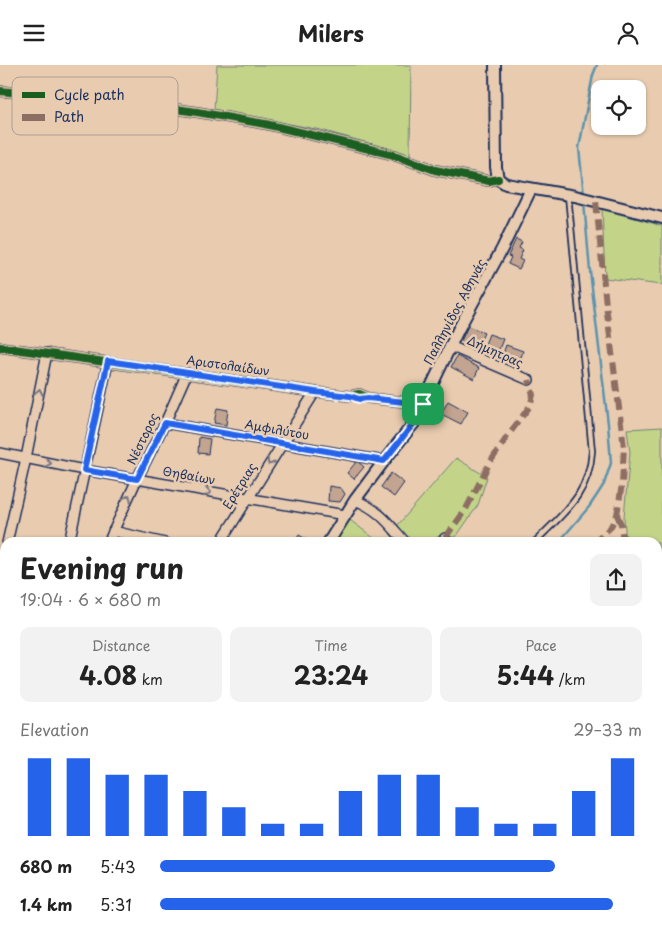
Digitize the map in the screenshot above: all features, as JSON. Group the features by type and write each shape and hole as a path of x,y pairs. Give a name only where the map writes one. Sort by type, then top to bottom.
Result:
{"street":[{"path":"495,65 496,167 498,179"},
{"path":"178,109 264,124 394,155 435,170 489,181 498,179 506,184 591,200 662,218"},
{"name":"Παλληνίδος Αθηνάς","path":"332,537 355,500 414,423 450,346 502,249 531,189"},
{"name":"Δήμητρας","path":"450,346 530,380"},
{"name":"Αριστολαίδων","path":"0,347 315,392 350,396 359,394 368,398 423,404"},
{"path":"8,537 47,353"},
{"path":"70,537 108,361"},
{"name":"Νέστορος","path":"110,537 187,373"},
{"name":"Ερέτριας","path":"224,537 315,392"},
{"name":"Αμφιλύτου","path":"165,423 384,461"},
{"name":"Θηβαίων","path":"0,453 84,470 345,515"},
{"path":"355,500 382,515 401,537"},
{"path":"113,531 139,537"}],"lane":[{"path":"540,537 578,497 586,480 592,451 571,196"}],"green space":[{"path":"217,65 411,65 410,155 321,130 214,110"},
{"path":"602,208 662,226 662,285 605,278"},
{"path":"662,427 662,537 626,537 624,517 630,452 627,429"},
{"path":"456,458 487,477 478,505 456,537 393,537 390,534"},
{"path":"346,517 372,537 334,537"}],"building":[{"path":"516,239 522,242 519,248 523,250 519,259 523,261 519,269 508,264 511,257 508,256"},
{"path":"468,326 484,333 477,348 461,341"},
{"path":"489,334 503,339 496,357 482,352"},
{"path":"506,345 523,351 519,364 502,357"},
{"path":"457,356 479,368 474,379 451,367"},
{"path":"448,401 468,412 461,424 441,414"},
{"path":"217,408 228,410 226,425 214,423"},
{"path":"199,437 210,439 208,454 198,453"},
{"path":"357,461 364,467 354,479 347,473"},
{"path":"391,473 404,483 394,497 381,487"},
{"path":"329,486 341,488 345,494 340,502 328,501"}],"waterway":[{"path":"584,196 579,148 593,75 597,65"},
{"path":"563,537 589,507 599,492 604,484 611,463 584,202"}],"marked path":[{"path":"596,201 606,305 624,447 622,484 617,515 610,528 599,537"},
{"path":"446,537 466,509 489,464 530,406 533,395 529,380"},
{"path":"617,515 621,524 622,537"}],"cycle path":[{"path":"0,91 12,92"},
{"path":"178,109 265,124 394,155 435,170 489,181 498,179"},
{"path":"0,347 315,392 350,396 359,394 368,398 423,404"}],"route":[{"path":"108,361 350,396 359,399 368,398 423,404 414,423 384,461 165,423 137,479 84,470 108,361"}]}
